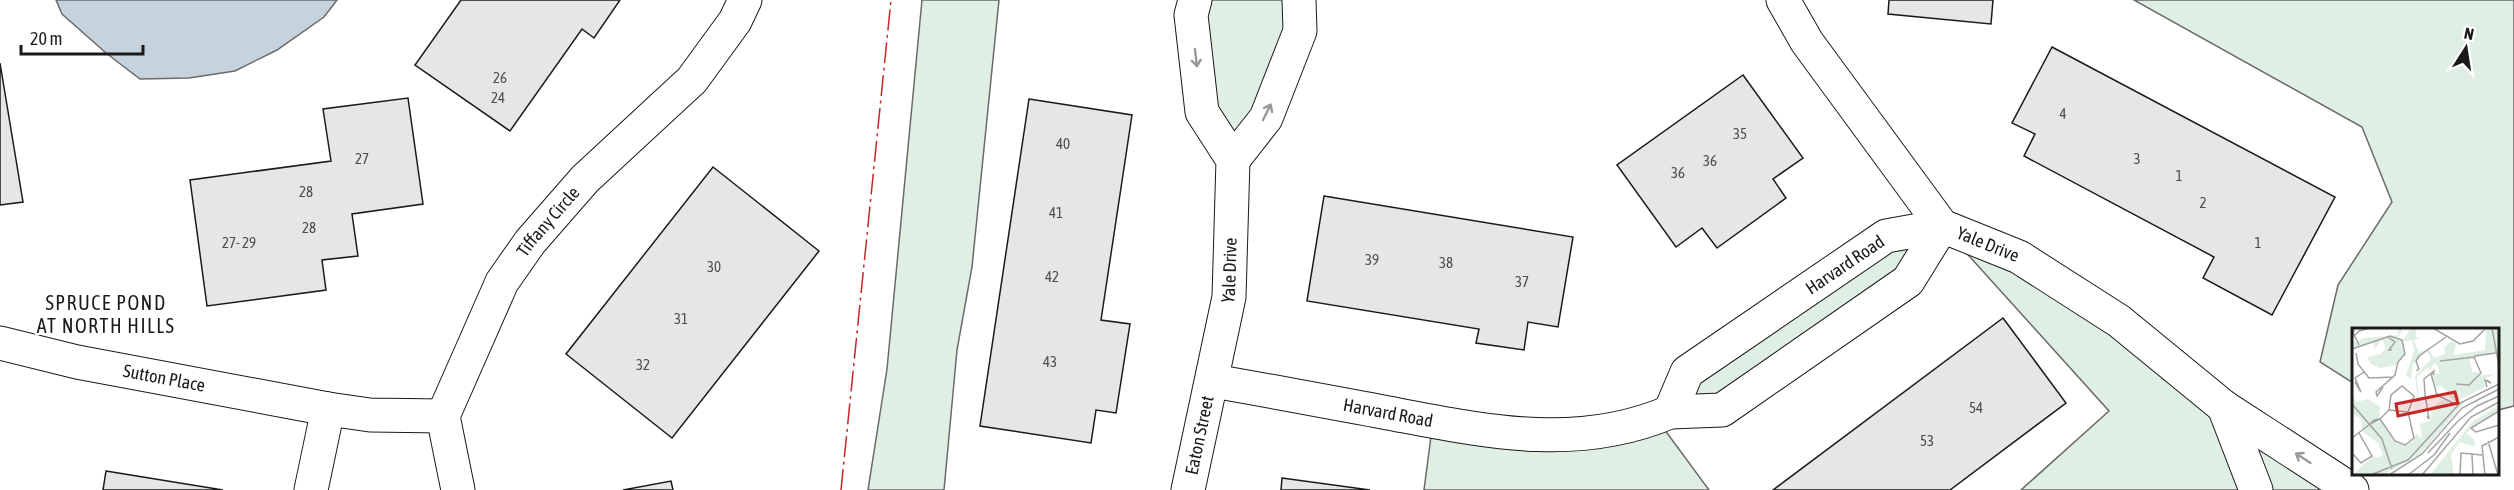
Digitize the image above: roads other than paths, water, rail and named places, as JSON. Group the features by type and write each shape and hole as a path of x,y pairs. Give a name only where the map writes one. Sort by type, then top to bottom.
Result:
{"street":[{"name":"Tiffany Circle","path":"443,416 502,282 530,242 585,179 692,80 735,21 745,0"},
{"path":"1195,0 1191,15 1202,112 1233,160 1266,118 1300,31 1299,0"},
{"name":"Yale Drive","path":"1783,0 1807,42 1942,226 2019,258 2119,321 2224,407 2352,490"},
{"name":"Yale Drive","path":"1213,381 1229,297 1233,160"},
{"name":"Harvard Road","path":"1670,411 1688,372 1886,236 1942,226"},
{"name":"Harvard Road","path":"1213,381 1502,434 1562,436 1641,424 1670,411 1722,410 1908,281 1942,226"},
{"name":"Sutton Place","path":"0,343 77,363 328,409 370,415 443,416"},
{"name":"Eaton Street","path":"1188,490 1194,454 1213,381"},
{"name":"Yale Drive","path":"2224,407 2256,490"},
{"path":"310,490 328,409"},
{"path":"443,416 458,490"}],"district":[{"name":"SPRUCE POND AT NORTH HILLS","path":"106,314"}]}
